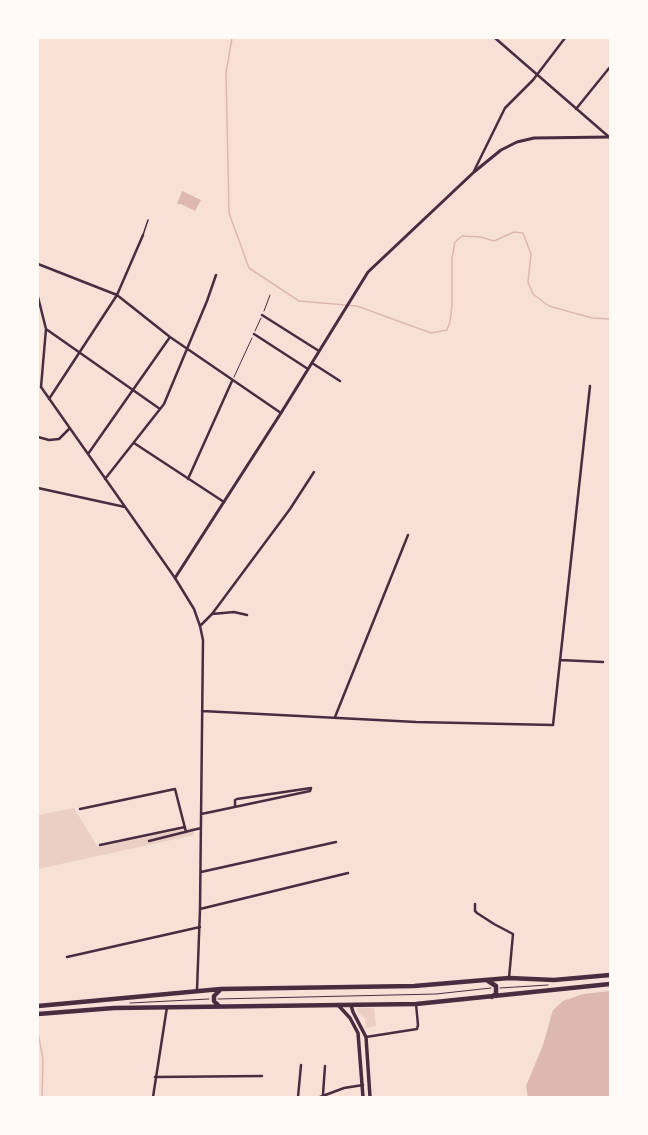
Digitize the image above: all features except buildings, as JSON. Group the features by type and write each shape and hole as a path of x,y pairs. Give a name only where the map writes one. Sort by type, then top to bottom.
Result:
{"highway":[{"path":"38,1006 197,990 414,986 509,978 554,980 610,975"},
{"path":"487,980 497,988 495,995 492,997"},
{"path":"38,1014 97,1008 416,1004 610,984"},
{"path":"219,1006 214,999 214,994 221,989"}],"main road":[{"path":"337,1005 350,1018 358,1033 363,1097"},
{"path":"351,1005 352,1012 366,1036 370,1097"},
{"path":"363,1085 369,1084"}],"street":[{"path":"495,38 537,76 610,137"},
{"path":"501,43 503,38"},
{"path":"474,172 504,108 537,76 566,38"},
{"path":"576,109 610,67"},
{"path":"175,578 281,413 368,272 474,172 502,150 523,140 534,138 610,137"},
{"path":"49,399 117,295 142,235"},
{"path":"38,264 117,295 170,337 232,381 281,413"},
{"path":"105,479 167,398 188,349 216,275"},
{"path":"38,297 46,329 40,384 69,429 175,578 194,609 200,626 203,640 201,872 197,990"},
{"path":"262,315 319,351"},
{"path":"46,329 81,352 160,409"},
{"path":"254,334 308,369"},
{"path":"88,454 170,337"},
{"path":"312,363 340,380"},
{"path":"188,479 232,381"},
{"path":"202,711 416,722 553,725 590,386"},
{"path":"38,437 50,440 59,439 69,429"},
{"path":"134,443 224,502"},
{"path":"200,626 212,614 290,509 314,472"},
{"path":"38,488 124,508"},
{"path":"335,717 408,535"},
{"path":"212,614 234,612 247,615"},
{"path":"560,660 602,662"},
{"path":"201,814 310,791 311,788 237,799 235,800 234,807"},
{"path":"80,809 176,789 186,832"},
{"path":"100,845 185,827"},
{"path":"149,841 201,828"},
{"path":"201,872 336,842"},
{"path":"200,910 348,873"},
{"path":"475,904 476,913 513,934 509,978"},
{"path":"67,957 200,927"},
{"path":"366,1036 417,1029 416,1004"},
{"path":"153,1097 155,1076 167,1007"},
{"path":"298,1097 300,1065"},
{"path":"323,1094 325,1066"},
{"path":"155,1076 262,1076"},
{"path":"320,1097 323,1094 352,1086 363,1085"}],"lane":[{"path":"142,235 148,220"}],"path":[{"path":"232,381 270,295"},
{"path":"126,1003 214,999 436,994 550,984"}],"shaded area":[{"path":"182,191 201,200 195,211 181,204 177,204"},
{"path":"74,808 98,847 194,827 194,835 38,869 38,815"},
{"path":"610,991 610,1097 528,1097 526,1086 543,1045 553,1010 563,1001 583,994"},
{"path":"359,1007 374,1008 376,1026 366,1028 365,1018 357,1012 356,1009"}],"waterway":[{"path":"232,38 226,73 229,213 249,268 299,301 357,306 431,333 447,330 450,322 452,306 452,258 455,242 462,236 481,237 494,241 514,232 523,233 531,254 528,282 533,294 549,306 592,318 610,319"},
{"path":"38,1033 43,1059 42,1097"}]}
